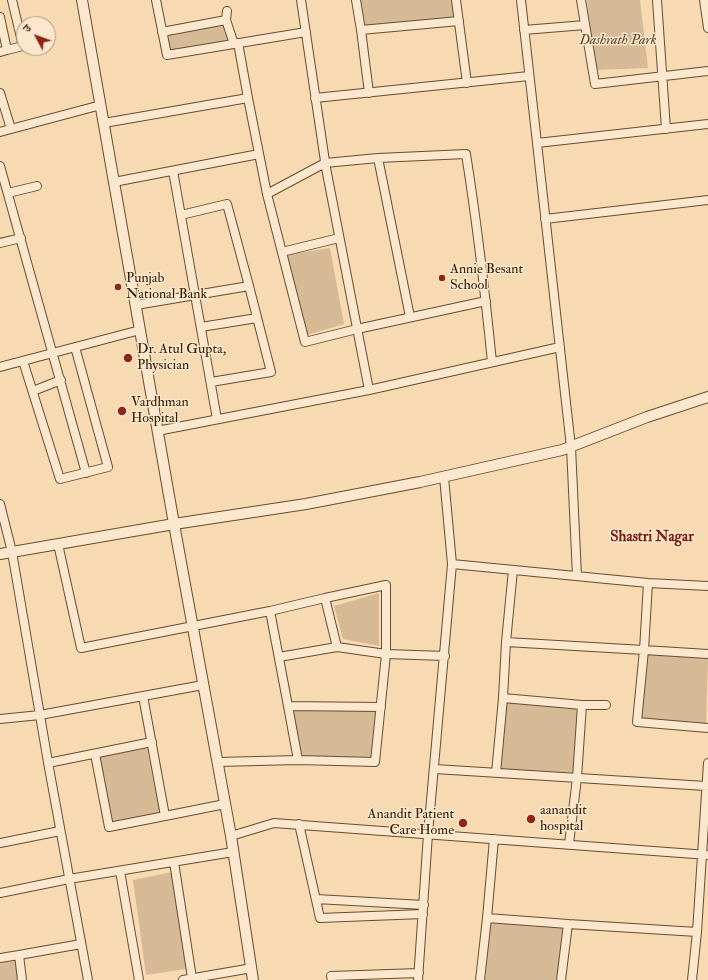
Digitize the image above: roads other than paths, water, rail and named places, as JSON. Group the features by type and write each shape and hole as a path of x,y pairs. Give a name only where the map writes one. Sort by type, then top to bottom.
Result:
{"street":[{"path":"0,17 4,51 23,46 12,0"},
{"path":"82,0 157,431 231,836 254,980"},
{"path":"156,0 167,55 306,32"},
{"path":"301,0 325,163 369,390"},
{"path":"356,0 362,30 369,93"},
{"path":"456,0 467,83"},
{"path":"521,0 571,447 577,576"},
{"path":"581,0 595,84 708,72"},
{"path":"657,0 666,129"},
{"path":"704,0 708,28"},
{"path":"227,10 226,20 236,44 267,194 304,342 357,328 486,301"},
{"path":"162,32 226,20"},
{"path":"362,30 459,21"},
{"path":"524,30 585,25"},
{"path":"316,98 529,76"},
{"path":"0,93 11,129"},
{"path":"104,123 248,98"},
{"path":"0,132 101,105"},
{"path":"537,143 708,124"},
{"path":"114,182 259,154"},
{"path":"267,194 325,163 378,158 466,154 476,216 492,362"},
{"path":"378,158 410,317"},
{"path":"0,166 86,473"},
{"path":"173,171 217,419"},
{"path":"8,193 37,186"},
{"path":"545,219 708,200"},
{"path":"181,215 228,204 271,372 211,382"},
{"path":"0,243 21,238"},
{"path":"282,252 339,238"},
{"path":"136,305 249,286"},
{"path":"201,328 257,318"},
{"path":"0,367 140,330"},
{"path":"23,361 60,479 86,473 108,467 75,347"},
{"path":"157,431 369,390 560,347"},
{"path":"33,391 61,380"},
{"path":"0,554 174,524 306,504 444,477 562,450 647,417 708,397"},
{"path":"332,980 331,976 419,977 428,834 435,769 452,564 444,477"},
{"path":"0,504 12,552 60,831 88,980"},
{"path":"58,544 81,648 270,611 386,585 386,654 375,762 298,760 217,762"},
{"path":"452,564 648,583 708,586"},
{"path":"496,773 503,698 506,642 514,570"},
{"path":"648,583 644,650 637,722 708,728"},
{"path":"325,598 337,647"},
{"path":"270,611 298,760"},
{"path":"506,642 708,654"},
{"path":"279,657 337,647 386,654 444,656"},
{"path":"0,719 40,715 203,685"},
{"path":"143,696 165,816"},
{"path":"503,698 582,705 606,704"},
{"path":"570,844 577,778 582,705"},
{"path":"288,706 381,708"},
{"path":"48,763 152,742"},
{"path":"95,754 109,827 225,804"},
{"path":"692,980 705,855 706,786 708,763"},
{"path":"435,769 706,786"},
{"path":"231,836 274,822 705,855"},
{"path":"299,824 320,918 423,914"},
{"path":"0,843 60,831"},
{"path":"480,980 494,839"},
{"path":"0,892 233,852"},
{"path":"174,862 192,978"},
{"path":"120,871 139,980"},
{"path":"316,899 424,905"},
{"path":"487,918 697,932"},
{"path":"561,980 568,924"},
{"path":"0,958 81,944"},
{"path":"19,955 22,980"},
{"path":"183,980 252,968"}],"place":[{"name":"Annie Besant School","path":"442,278"},
{"name":"Punjab National Bank","path":"118,287"},
{"name":"Dr. Atul Gupta, Physician","path":"128,358"},
{"name":"Vardhman Hospital","path":"122,411"},
{"name":"aanandit hospital","path":"531,819"},
{"name":"Anandit Patient Care Home","path":"463,823"}],"district":[{"name":"Shastri Nagar","path":"652,538"}],"park label":[{"name":"Dashrath Park","path":"618,41"}]}
